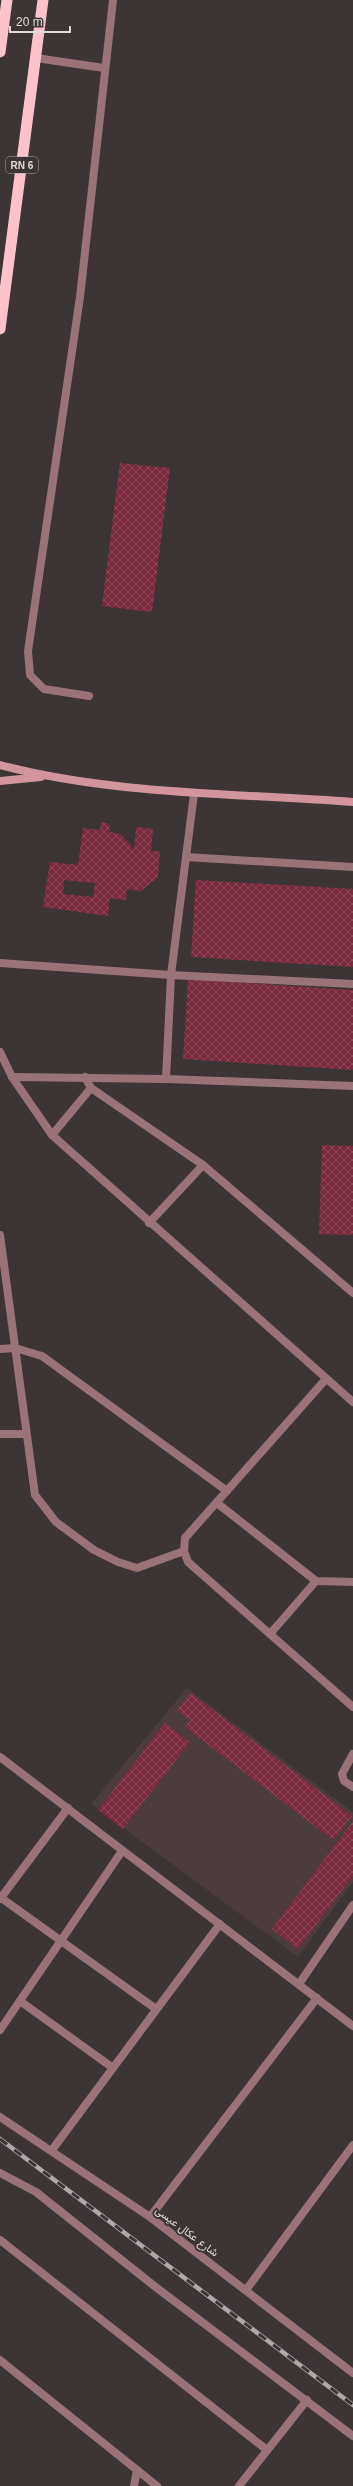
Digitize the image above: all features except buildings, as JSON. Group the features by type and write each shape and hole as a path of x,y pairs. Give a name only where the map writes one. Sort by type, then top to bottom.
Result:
{"highway":[{"path":"0,52 7,0"},
{"name":"RN 6","path":"0,329 43,0"}],"main road":[{"path":"0,765 46,777 194,794 353,802"},
{"path":"0,781 46,777"}],"street":[{"path":"89,696 44,689 30,675 28,651 80,297 104,68 113,0"},
{"path":"36,58 104,68"},
{"path":"166,1078 171,976 194,794"},
{"path":"186,857 353,867"},
{"path":"0,963 171,976 353,984"},
{"path":"0,1052 12,1076 52,1135 149,1223 353,1402"},
{"path":"12,1076 166,1078 353,1086"},
{"path":"84,1077 91,1088 203,1165 353,1293"},
{"path":"52,1135 91,1088"},
{"path":"149,1223 203,1165"},
{"path":"0,1235 2,1272 35,1495 56,1522 94,1550 118,1562 137,1568 184,1551"},
{"path":"0,1349 14,1348 42,1356 60,1367 227,1491"},
{"path":"326,1379 185,1538 184,1551 188,1562 353,1707"},
{"path":"0,1434 26,1434"},
{"path":"217,1503 316,1582 353,1582"},
{"path":"270,1634 316,1582"},
{"path":"353,1754 342,1774 344,1781 353,1787"},
{"path":"0,1757 353,2026"},
{"path":"68,1808 0,1898 61,1939 156,2008"},
{"path":"0,2030 122,1850"},
{"path":"299,1984 353,1905"},
{"path":"52,2150 156,2008 220,1924"},
{"path":"150,2217 317,1998"},
{"path":"20,2001 113,2068"},
{"name":"شارع عكال عيسى","path":"0,2117 52,2150 150,2217 353,2372"},
{"path":"246,2290 353,2145"},
{"path":"0,2173 36,2192 153,2285 353,2436"},
{"path":"0,2240 267,2450"},
{"path":"0,2373 3,2363 158,2486"},
{"path":"239,2486 306,2400"},
{"path":"134,2486 137,2470"}],"shaded area":[{"path":"187,1688 353,1812 353,1882 298,1957 91,1804"}],"railway":[{"path":"0,2139 353,2405"}]}
